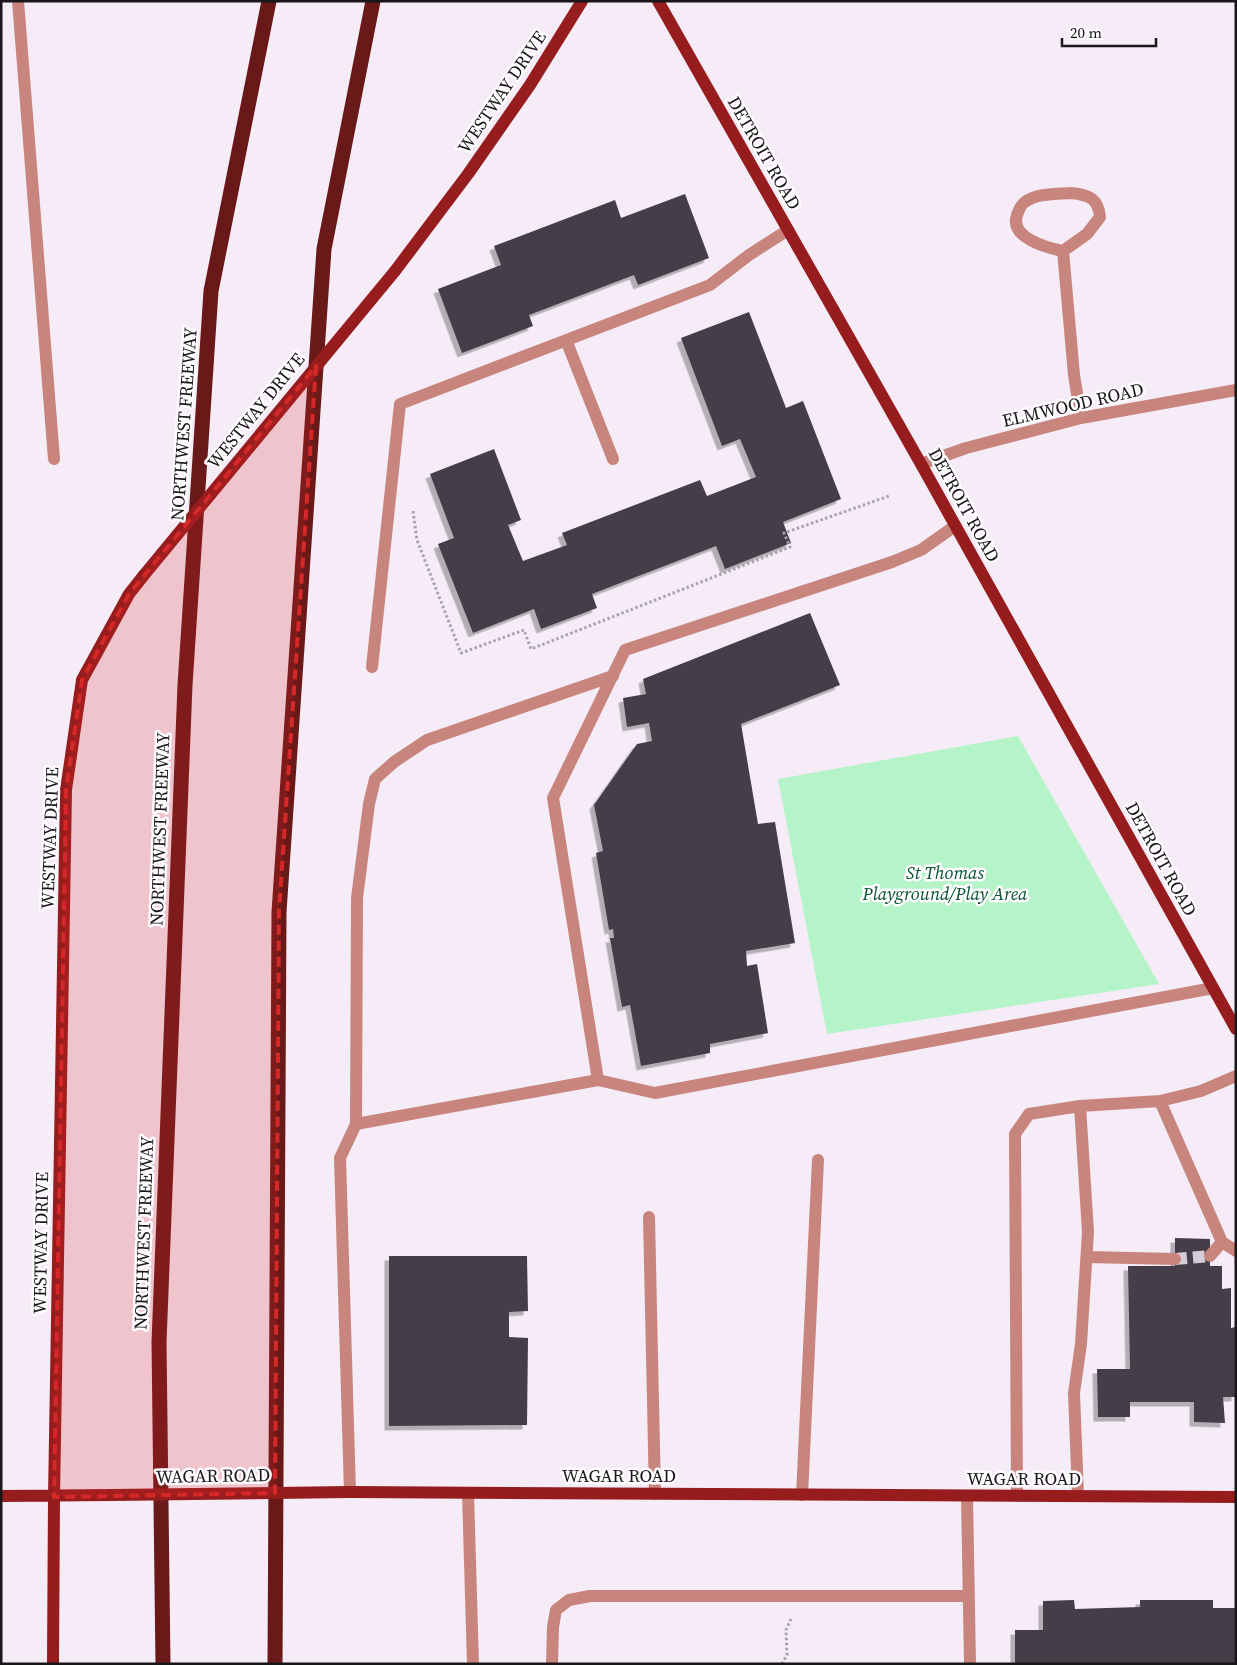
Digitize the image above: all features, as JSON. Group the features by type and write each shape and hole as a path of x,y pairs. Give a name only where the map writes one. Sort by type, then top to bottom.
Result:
{"highway":[{"name":"NORTHWEST FREEWAY","path":"163,1664 159,1342 185,685 211,291 269,1"},
{"path":"275,1664 279,912 324,249 373,1"}],"main road":[{"name":"WESTWAY DRIVE","path":"53,1664 66,790 82,680 129,594 394,271 468,174 530,85 582,1"},
{"name":"DETROIT ROAD","path":"658,1 921,464 1236,1029"},
{"name":"WAGAR ROAD","path":"1,1496 468,1492 1236,1497"}],"street":[{"path":"18,1 54,459"},
{"path":"1071,193 1090,197 1096,203 1100,217 1094,226 1087,234 1063,251 1043,247 1031,240 1017,227 1016,218 1024,202 1044,195 1071,193"},
{"path":"372,667 400,404 710,285 749,255 788,230"},
{"path":"1063,251 1074,375 1081,418"},
{"path":"566,340 612,459"},
{"name":"ELMWOOD ROAD","path":"921,464 966,448 1081,418 1236,390"},
{"path":"598,1080 553,798 625,650 892,562 920,550 955,526"},
{"path":"350,1492 340,1158 356,1124 357,898 369,804 375,779 394,762 427,740 613,676"},
{"path":"356,1124 598,1080 655,1093 1213,988"},
{"path":"1017,1496 1015,1134 1029,1114 1080,1106 1160,1101 1201,1090 1236,1076"},
{"path":"1160,1101 1222,1242 1236,1251"},
{"path":"1078,1496 1074,1393 1081,1344 1088,1232 1080,1106"},
{"path":"802,1495 818,1160"},
{"path":"649,1217 654,1494"},
{"path":"1210,1256 1222,1242"},
{"path":"1087,1257 1175,1259"},
{"path":"468,1492 473,1664"},
{"path":"967,1496 970,1664"},
{"path":"552,1664 553,1628 556,1610 569,1600 590,1596 968,1596"}],"path":[{"path":"413,511 417,540 461,653 524,630 531,650 790,547 784,533 889,496"},
{"path":"782,1664 787,1655 786,1630"}],"highlighted area":[{"path":"316,366 279,912 275,1493 54,1497 66,790 82,680 129,594"}],"green space":[{"name":"St Thomas Playground/Play Area","path":"1018,736 1159,984 827,1034 778,779"}],"building":[{"path":"685,194 709,258 638,285 634,275 529,315 533,326 462,353 438,289 501,265 494,246 615,200 621,218"},
{"path":"749,312 786,408 803,401 841,499 783,522 791,543 725,569 716,546 592,594 597,608 541,629 534,609 473,633 438,544 454,538 430,474 494,449 521,520 508,525 523,561 567,545 562,533 700,480 707,496 756,477 740,439 722,446 681,338"},
{"path":"810,613 840,685 741,724 758,824 775,822 795,943 746,951 747,966 757,964 768,1033 710,1044 710,1053 641,1066 630,1005 622,1007 610,938 614,938 613,929 609,930 596,853 603,851 594,805 637,744 652,741 649,723 627,727 623,698 646,694 643,679"},
{"path":"1175,1238 1210,1239 1210,1266 1222,1266 1222,1289 1231,1288 1231,1328 1236,1327 1236,1397 1223,1397 1225,1423 1194,1422 1194,1402 1130,1402 1130,1417 1098,1417 1097,1369 1130,1369 1128,1266 1175,1266"},
{"path":"389,1256 527,1256 528,1311 509,1312 509,1337 528,1338 527,1425 389,1426"},
{"path":"1074,1600 1075,1609 1140,1607 1140,1600 1213,1600 1213,1608 1236,1608 1236,1664 1015,1664 1015,1630 1043,1630 1043,1601"}],"tunnel":[{"path":"1175,1259 1210,1256"}]}
